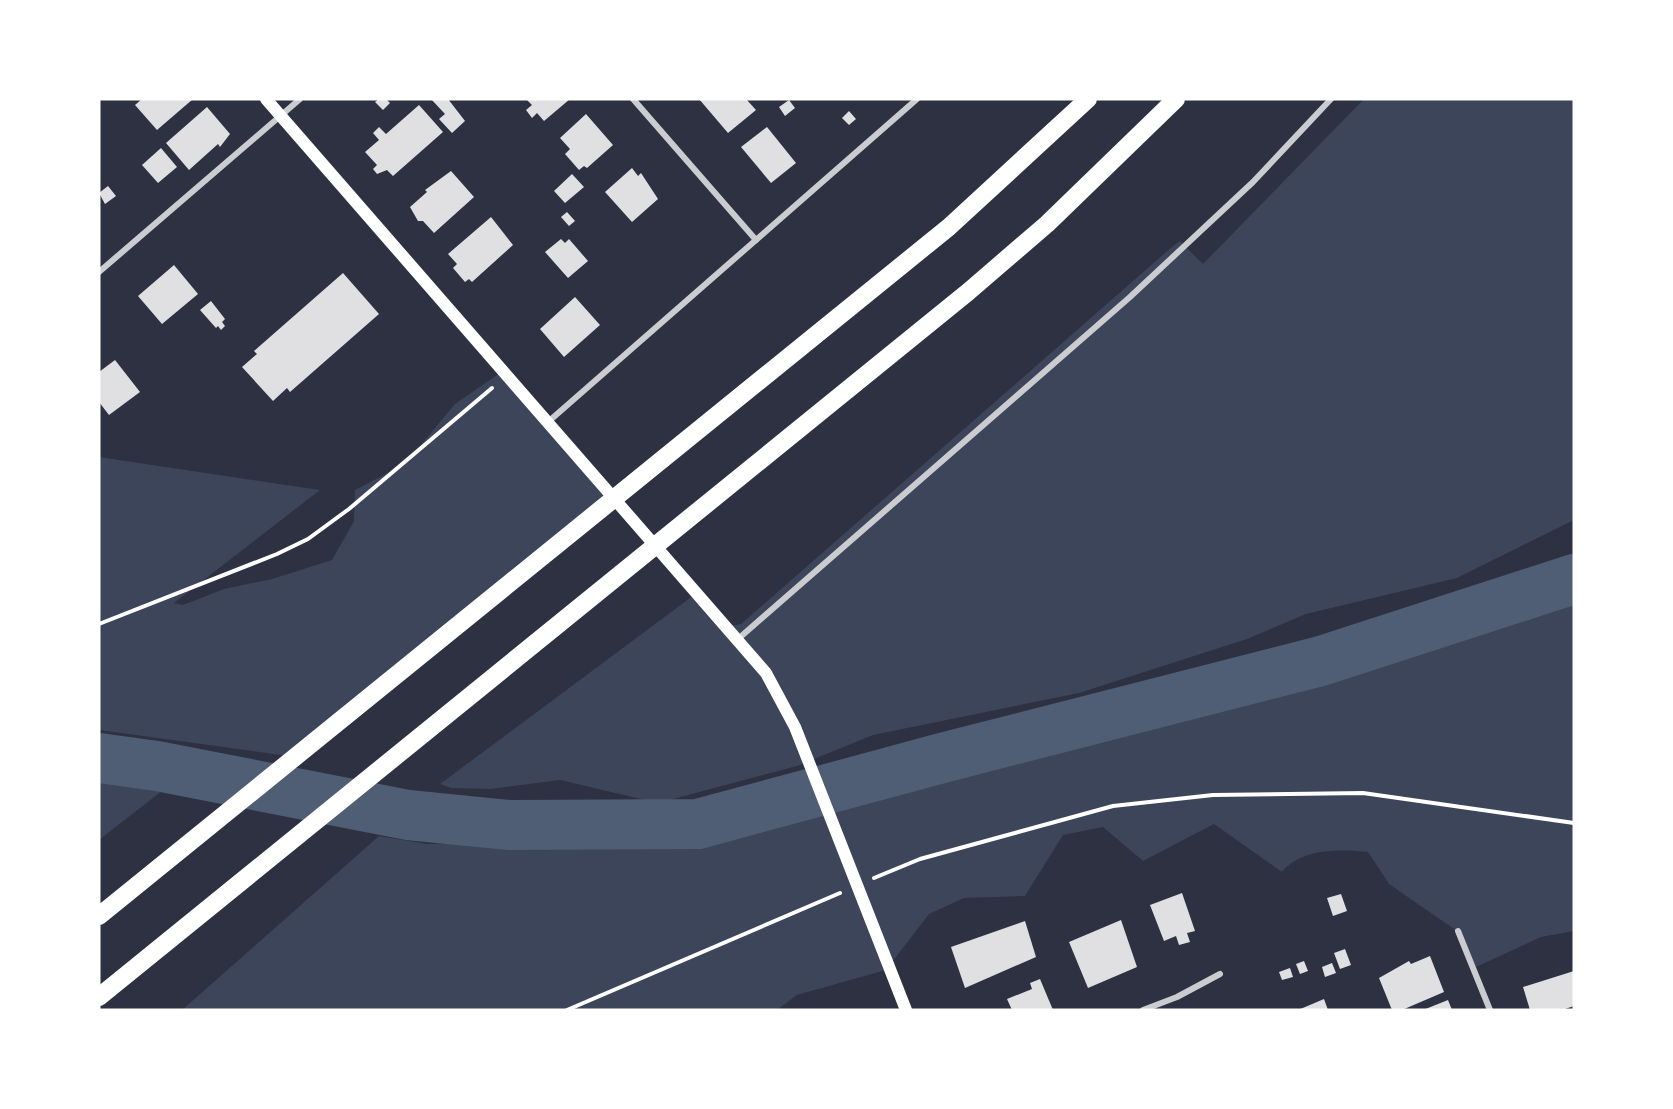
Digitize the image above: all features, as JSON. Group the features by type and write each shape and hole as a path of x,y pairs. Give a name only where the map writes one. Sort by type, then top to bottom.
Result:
{"highway":[{"path":"99,916 949,227 1088,99"},
{"path":"99,997 968,292 1063,209 1176,99"}],"main road":[{"path":"266,99 766,673 786,708 906,1010"}],"street":[{"path":"99,272 300,99"},
{"path":"633,99 756,240"},
{"path":"548,422 917,99"},
{"path":"738,639 1138,290 1253,182 1331,99"},
{"path":"1458,931 1490,1010"},
{"path":"1143,1010 1177,997 1220,974"}],"path":[{"path":"99,624 277,554 308,539 349,510 506,376"},
{"path":"865,882 920,859 1113,806 1213,795 1363,793 1574,823"},
{"path":"567,1010 843,892"}],"shaded area":[{"path":"1364,99 1574,99 1574,520 1457,578 1306,614 1247,639 1079,693 873,735 797,766 658,803 560,780 490,789 451,788 440,784 694,595 730,626 741,624 1173,246 1180,241 1203,264"},
{"path":"505,374 608,490 596,503 288,756 99,730 99,457 320,490 174,603 183,605 224,589 272,579 332,560 354,521 355,490 405,464 455,404 497,375"},
{"path":"1574,570 1574,931 1541,937 1476,967 1457,931 1389,884 1368,852 1345,850 1310,854 1290,864 1282,872 1214,824 1143,861 1103,827 1063,835 1025,896 964,898 929,914 886,970 797,995 777,1010 182,1010 379,836 427,844 648,836 695,841 822,815 911,771 983,761 1201,700 1305,676 1423,633 1481,624 1557,573"},
{"path":"117,771 167,787 99,840 99,772"}],"building":[{"path":"142,99 193,99 157,130 135,105"},
{"path":"379,99 386,99 390,103 383,110 375,102"},
{"path":"431,99 448,99 465,121 452,133 439,119 445,114"},
{"path":"526,99 570,99 544,121 537,113 532,118 526,110 532,105"},
{"path":"699,99 746,99 756,110 728,133"},
{"path":"789,100 795,108 785,116 779,107"},
{"path":"419,105 443,132 393,176 387,170 377,174 373,169 377,165 365,152 379,140 373,133 379,127 386,134"},
{"path":"207,107 230,134 220,147 218,144 189,170 166,143"},
{"path":"849,111 856,119 849,125 842,118"},
{"path":"586,114 613,145 587,168 584,166 579,170 565,154 570,149 560,138"},
{"path":"767,127 796,163 771,183 741,147"},
{"path":"161,148 177,167 158,183 142,165"},
{"path":"632,168 638,176 641,173 658,199 632,222 605,192"},
{"path":"451,171 474,197 434,233 423,221 418,221 410,207 427,192 425,190"},
{"path":"572,174 584,187 565,203 554,191"},
{"path":"108,186 116,196 105,204 99,193"},
{"path":"567,212 575,221 569,226 561,217"},
{"path":"491,217 513,245 472,282 469,279 465,282 453,268 457,264 448,254"},
{"path":"561,239 565,243 569,239 588,261 568,278 545,252"},
{"path":"174,265 198,294 162,324 138,296"},
{"path":"343,273 379,314 290,392 287,388 273,401 242,367 257,354 254,351"},
{"path":"575,297 600,325 564,357 540,329"},
{"path":"211,301 225,319 222,322 225,326 221,330 218,326 216,328 200,310"},
{"path":"115,360 140,392 109,415 99,402 99,372"},
{"path":"1182,893 1195,931 1187,933 1190,942 1179,945 1176,936 1164,941 1150,905"},
{"path":"1341,894 1347,911 1333,916 1327,898"},
{"path":"1121,920 1137,967 1088,988 1069,942"},
{"path":"1025,921 1036,957 965,988 951,947"},
{"path":"1345,949 1351,965 1340,969 1334,953"},
{"path":"1430,956 1444,992 1402,1010 1392,1010 1379,978 1409,961 1411,964"},
{"path":"1304,961 1308,971 1300,974 1296,964"},
{"path":"1332,963 1336,973 1325,977 1322,967"},
{"path":"1290,968 1293,977 1282,980 1279,972"},
{"path":"1574,971 1574,1006 1562,1010 1530,1010 1523,987"},
{"path":"1040,979 1053,1010 1012,1010 1007,999 1032,989 1030,983"},
{"path":"1324,999 1328,1010 1298,1010"},
{"path":"1448,1000 1452,1010 1423,1010"}],"waterway":[{"path":"99,758 157,766 408,815 510,825 698,824 942,758 1321,661 1574,579"}]}
